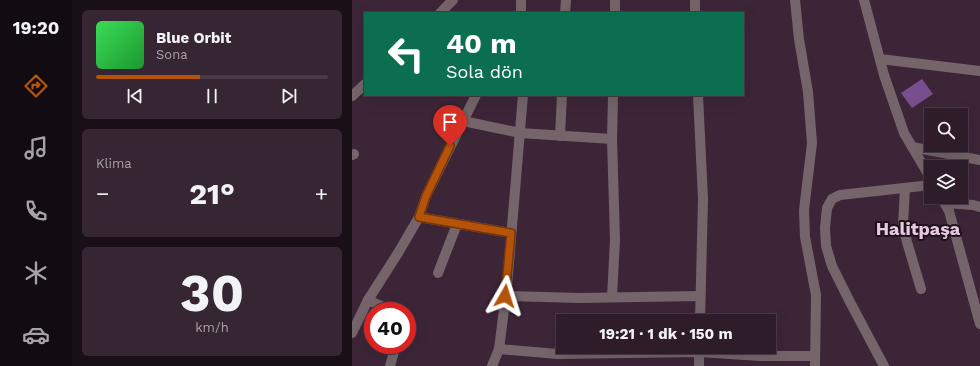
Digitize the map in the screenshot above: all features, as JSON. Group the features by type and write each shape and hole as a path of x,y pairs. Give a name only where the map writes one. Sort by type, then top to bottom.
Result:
{"street":[{"path":"441,12 453,0"},
{"path":"565,12 566,0"},
{"path":"615,0 615,12"},
{"path":"695,0 695,12"},
{"path":"740,354 815,361 816,295 805,237 804,210 812,144 808,92 799,39 795,0"},
{"path":"864,0 880,59 904,133 924,167"},
{"path":"880,59 980,71"},
{"path":"352,96 364,85"},
{"path":"352,333 368,300 419,217 426,196 476,96"},
{"path":"492,366 499,349 523,96"},
{"path":"560,136 562,96"},
{"path":"612,297 615,240 612,139 613,96"},
{"path":"698,96 703,199 700,314"},
{"path":"463,121 520,133 612,139"},
{"path":"912,146 980,160"},
{"path":"884,366 832,266 826,246 825,228 828,208 832,200 840,195 924,186"},
{"path":"905,188 903,225 921,289"},
{"path":"945,204 949,210 980,324"},
{"path":"967,204 980,207"},
{"path":"419,217 511,233"},
{"path":"438,273 456,224"},
{"path":"505,296 700,296"},
{"path":"368,300 372,302"},
{"path":"499,349 556,354"},
{"path":"390,366 393,354"},
{"path":"699,354 700,366"}],"building":[{"path":"922,79 933,94 912,108 901,93"}],"district":[{"name":"Halitpaşa","path":"918,229"}],"route":[{"path":"450,146 426,196 419,217 511,233 505,296"}]}
